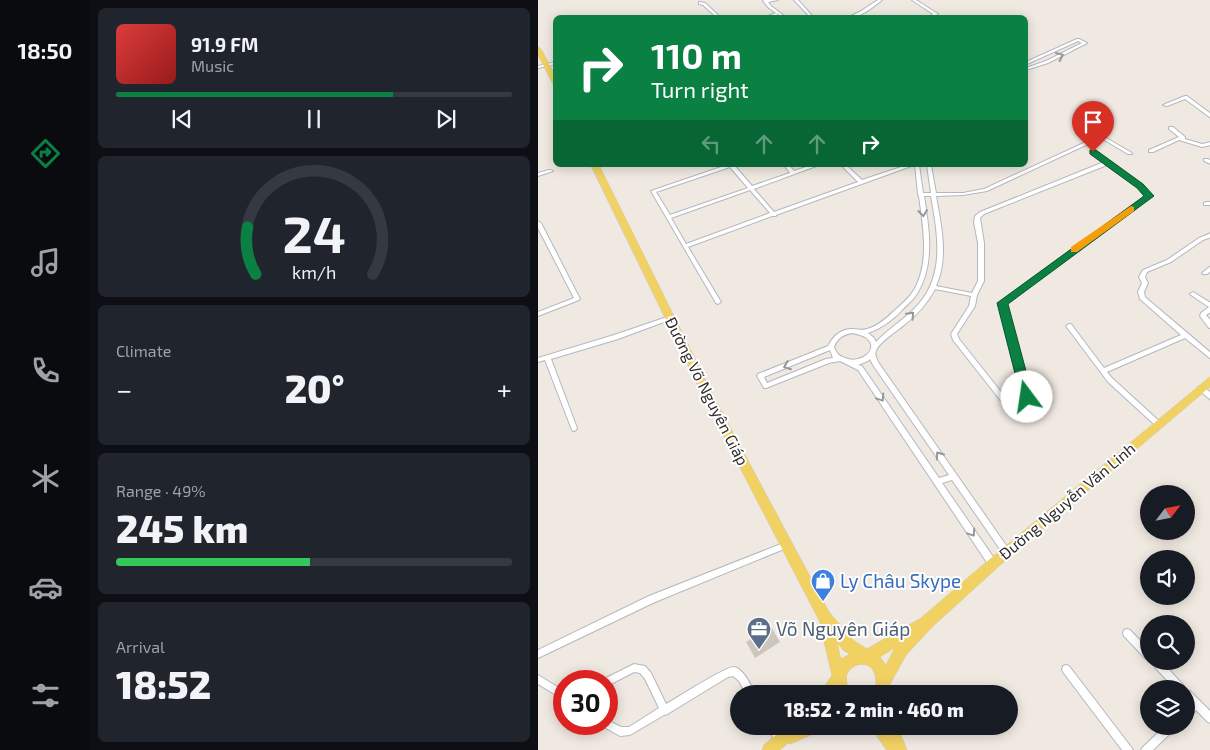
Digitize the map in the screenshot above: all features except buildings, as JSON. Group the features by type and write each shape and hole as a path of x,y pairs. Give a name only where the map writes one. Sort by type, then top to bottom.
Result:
{"main road":[{"path":"538,49 553,78"},
{"name":"Đường Võ Nguyên Giáp","path":"597,167 710,400 824,616 848,645 879,666 882,672 881,685"},
{"name":"Đường Nguyễn Văn Linh","path":"884,685 901,650 926,623 1210,380"},
{"name":"Đường Võ Nguyên Giáp","path":"824,616 840,685"},
{"name":"Đường Nguyễn Văn Linh","path":"839,677 846,663 859,656 867,657 926,623"},
{"path":"833,685 839,677"},
{"path":"776,746 788,735"},
{"path":"776,746 797,735"},
{"path":"884,735 896,750"},
{"path":"893,735 900,750"}],"street":[{"path":"765,0 776,0"},
{"path":"765,0 782,15"},
{"path":"796,0 810,15"},
{"path":"855,15 880,0"},
{"path":"914,0 936,14 934,15"},
{"path":"700,3 704,4 717,15"},
{"path":"774,15 779,13"},
{"path":"1028,62 1078,40 1085,43 1047,62 1028,68"},
{"path":"538,67 553,64"},
{"path":"1166,105 1186,97 1210,117"},
{"path":"1170,128 1183,138 1199,146 1206,146 1210,143"},
{"path":"920,195 962,194 985,190 1101,136 1130,153"},
{"path":"1151,151 1172,140 1183,138"},
{"path":"1093,152 1140,186 1149,196 1002,303 1027,397 1024,402 1010,404 1003,399 956,340 954,334 972,306 974,295 981,281 982,264 977,217 982,213 1107,163"},
{"path":"718,302 654,191 726,167"},
{"path":"734,167 774,215"},
{"path":"788,167 793,174"},
{"path":"669,217 812,167"},
{"path":"845,167 861,182"},
{"path":"685,246 906,167"},
{"path":"839,359 828,361 766,386 760,376 831,347 840,334 872,330 895,315 916,292 925,269 926,238 917,167"},
{"path":"849,363 864,361 881,339 904,323 928,297 933,287 940,264 939,238 928,167"},
{"path":"538,175 551,171"},
{"path":"538,223 577,300 538,314"},
{"path":"1210,235 1169,261 1146,271 1142,277 1145,283 1141,292 1142,298 1210,357"},
{"path":"1205,273 1210,268"},
{"path":"925,269 938,271"},
{"path":"933,287 974,295"},
{"path":"1193,294 1210,308 1203,314 1210,326"},
{"path":"538,360 670,318"},
{"path":"1069,326 1110,380 1158,424"},
{"path":"862,332 870,337 875,363 1007,553"},
{"path":"1103,371 1185,336"},
{"path":"831,347 832,352 839,359 860,368 993,564"},
{"path":"547,357 574,428"},
{"path":"1201,388 1210,398"},
{"path":"938,482 953,476"},
{"path":"538,654 652,599 786,545"},
{"path":"1127,633 1140,647"},
{"path":"618,676 634,668 642,669 648,676 665,711"},
{"path":"1066,669 1128,750"},
{"path":"1163,670 1172,680"},
{"path":"618,731 630,732 726,673 734,671 742,678 746,685"},
{"path":"538,679 553,689"},
{"path":"1196,704 1210,720"},
{"path":"1146,750 1162,735"}],"slow traffic":[{"path":"1074,250 1131,209"}],"place":[{"name":"Ly Châu Skype","path":"823,602"},
{"name":"Võ Nguyên Giáp","path":"759,650"}],"route":[{"path":"1027,397 1002,303 1149,196 1140,186 1093,152"}]}
